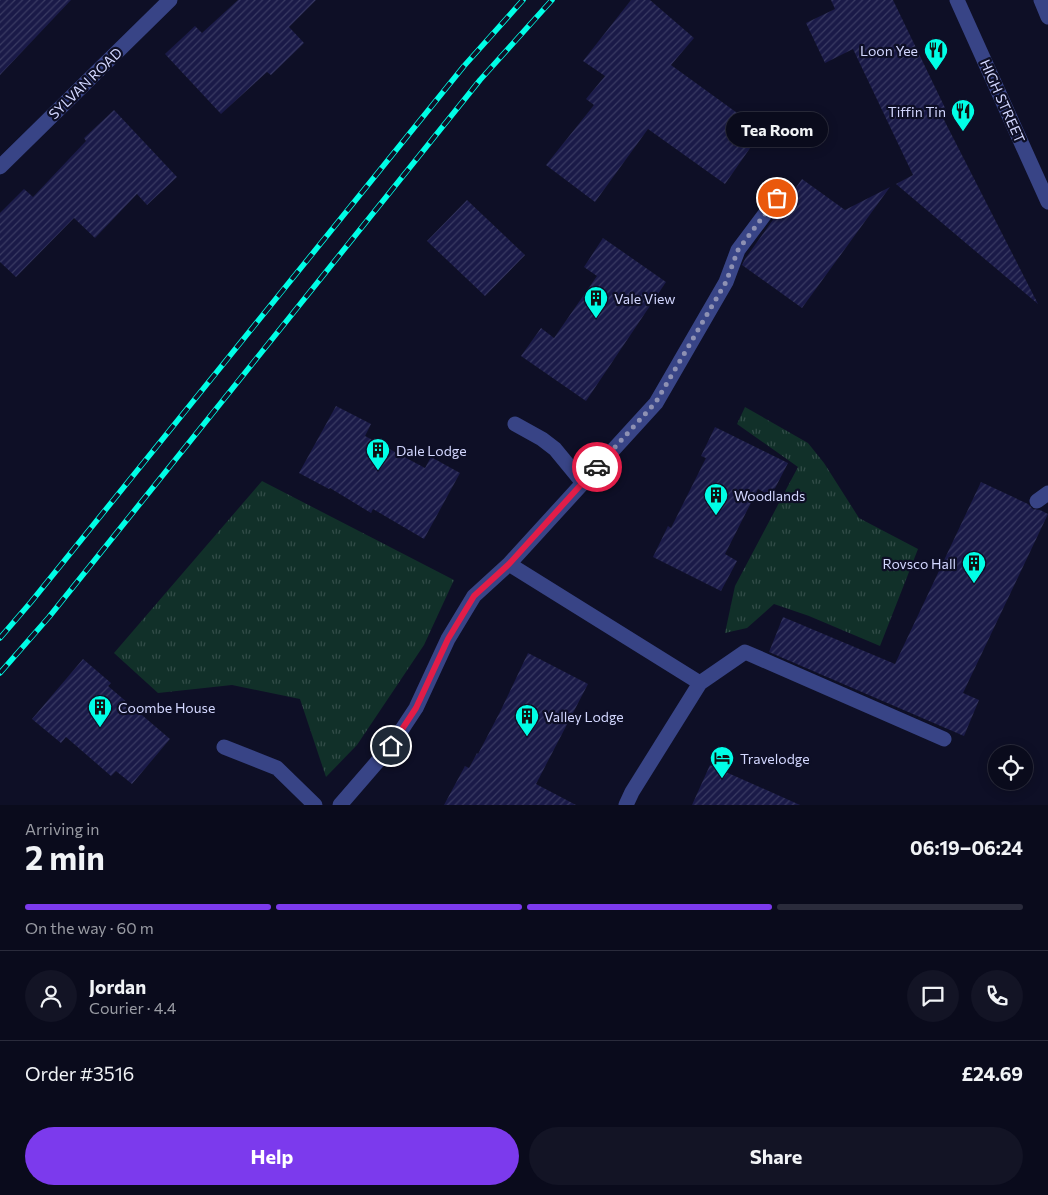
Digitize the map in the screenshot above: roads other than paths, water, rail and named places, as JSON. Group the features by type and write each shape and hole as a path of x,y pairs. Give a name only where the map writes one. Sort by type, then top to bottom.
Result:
{"street":[{"name":"SYLVAN ROAD","path":"0,167 170,0"},
{"name":"HIGH STREET","path":"957,0 1048,202"},
{"path":"1041,0 1048,17"},
{"path":"340,805 391,746 411,715 448,639 474,596 509,564 656,402 726,282 738,250 777,198"},
{"path":"515,424 542,439 555,449 583,483"},
{"path":"509,564 700,683"},
{"path":"626,805 632,792 700,683 745,652 944,739"},
{"path":"224,747 277,768 315,805"}],"railway":[{"path":"0,638 464,66 523,0"},
{"path":"0,673 49,617 480,80 552,0"}],"place":[{"name":"Loon Yee","path":"936,71"},
{"name":"Tiffin Tin","path":"963,132"},
{"name":"Tea Room","path":"777,198"},
{"name":"Vale View","path":"596,319"},
{"name":"Dale Lodge","path":"378,471"},
{"name":"Woodlands","path":"716,516"},
{"name":"Rovsco Hall","path":"974,584"},
{"name":"Coombe House","path":"100,728"},
{"name":"Valley Lodge","path":"527,737"},
{"name":"Travelodge","path":"722,779"}]}
